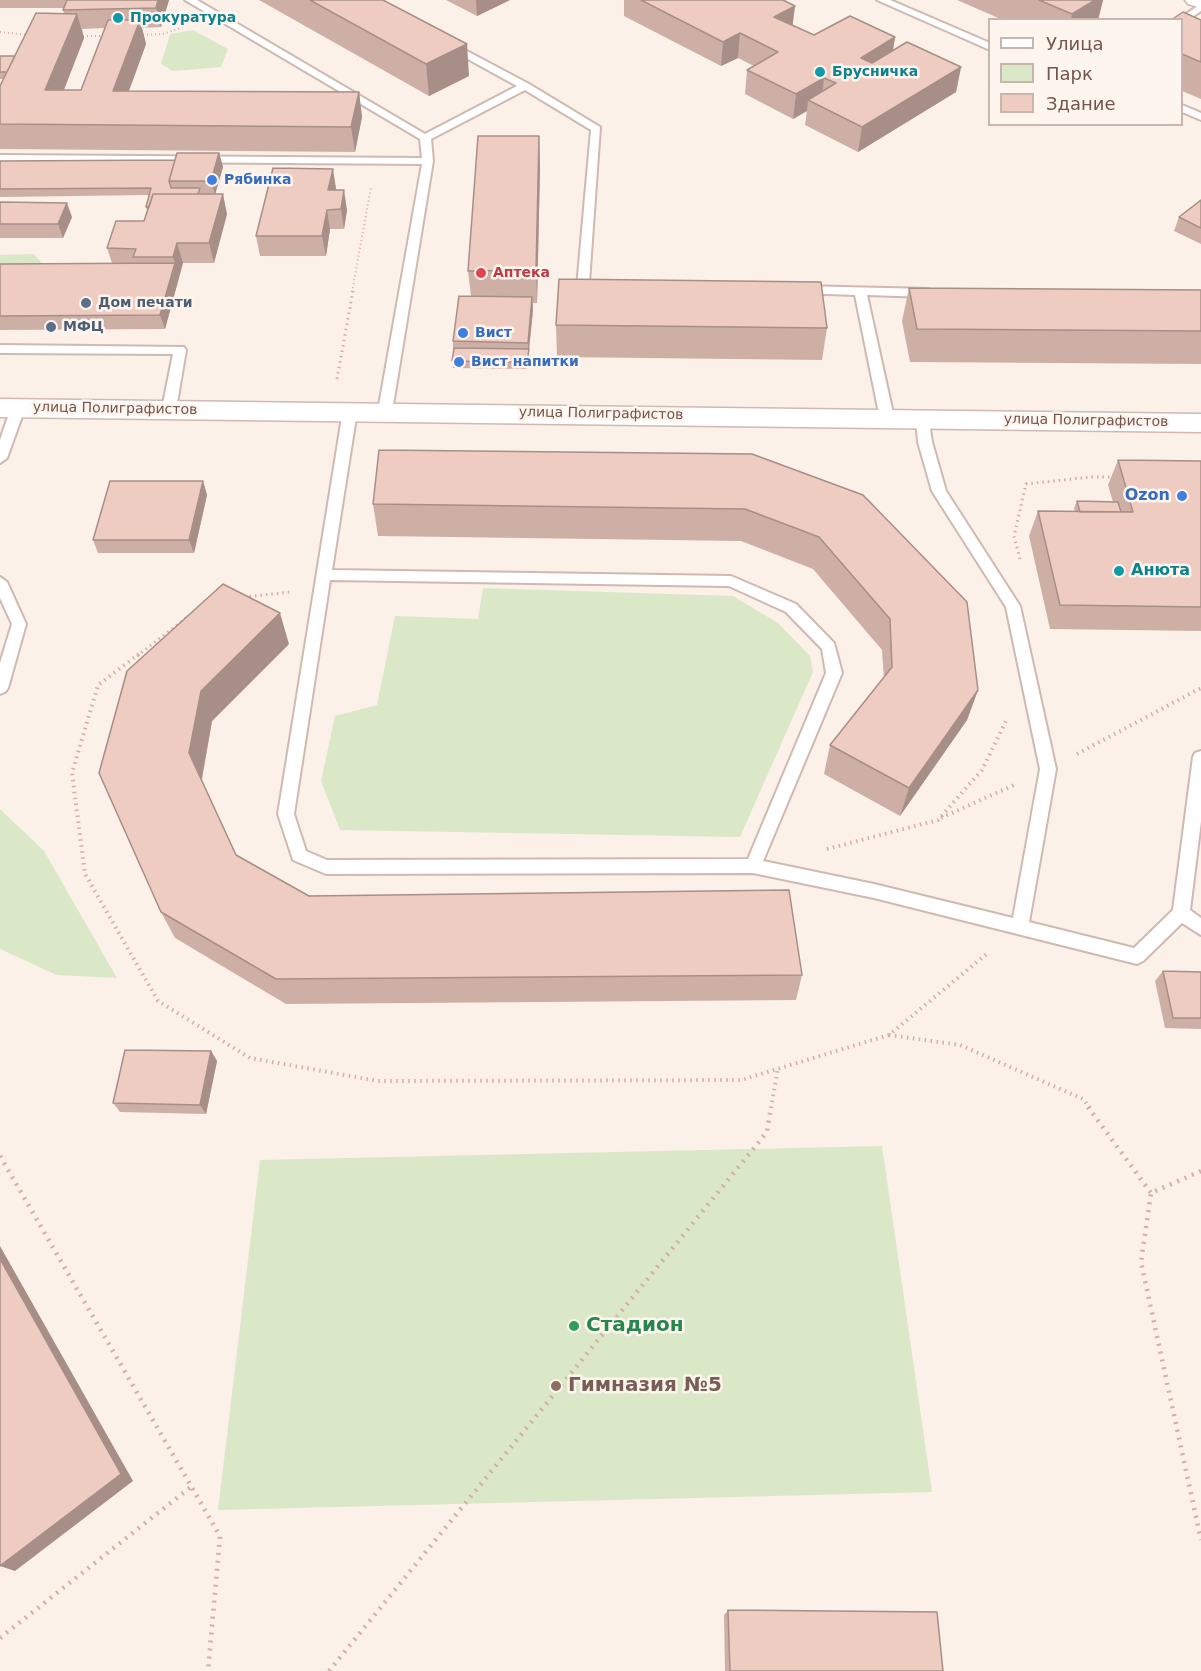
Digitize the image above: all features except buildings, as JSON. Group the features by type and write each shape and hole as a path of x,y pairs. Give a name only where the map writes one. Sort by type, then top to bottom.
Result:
{"street":[{"path":"1195,0 1201,5"},
{"name":"улица Полиграфистов","path":"9,408 1201,423"}],"lane":[{"path":"190,0 425,138"},
{"path":"882,0 988,46"},
{"path":"1183,19 1201,5"},
{"path":"434,36 525,86 596,129 583,286 606,287"},
{"path":"425,138 525,86"},
{"path":"1183,108 1201,117"},
{"path":"385,411 428,161 425,138"},
{"path":"0,158 428,161"},
{"path":"790,290 945,293"},
{"path":"860,291 887,418"},
{"path":"0,349 180,350 169,409"},
{"path":"0,458 9,408"},
{"path":"350,411 286,814 298,855 326,867 753,866 874,891 1137,956 1181,913 1201,757"},
{"path":"922,418 925,442 939,491 1013,606 1048,769 1020,927"},
{"path":"323,582 731,581 791,608 829,647 834,674 753,866"},
{"path":"0,582 19,624 0,688"},
{"path":"1181,913 1201,928"}],"path":[{"path":"129,35 163,34 216,16"},
{"path":"0,34 33,36"},
{"path":"76,36 108,36"},
{"path":"337,379 372,179"},
{"path":"1023,569 1014,536 1026,484 1091,477 1124,478"},
{"path":"242,597 323,582"},
{"path":"190,615 98,685 72,773 85,874 158,1001 250,1058 378,1080 741,1080 890,1035 1020,927"},
{"path":"822,850 938,820 982,770 1028,677"},
{"path":"890,1035 960,1045 1083,1099 1151,1193 1141,1262 1201,1540"},
{"path":"329,1671 767,1132 778,1068"},
{"path":"0,1155 219,1536 208,1671"},
{"path":"1151,1193 1201,1171"},
{"path":"0,1638 192,1486"}],"green space":[{"path":"193,30 228,49 221,67 173,71 161,64 170,34"},
{"path":"34,254 46,268 0,278 0,255"},
{"path":"483,588 733,596 778,623 810,656 813,672 740,837 340,830 321,781 335,716 377,705 395,616 478,619"},
{"path":"0,809 44,851 117,978 57,975 0,949"},
{"name":"Стадион","path":"882,1146 932,1492 218,1510 260,1160"}],"place":[{"name":"Прокуратура","path":"118,18"},
{"name":"Брусничка","path":"820,72"},
{"name":"Рябинка","path":"212,180"},
{"name":"Аптека","path":"481,273"},
{"name":"Дом печати","path":"86,303"},
{"name":"МФЦ","path":"51,327"},
{"name":"Вист","path":"463,333"},
{"name":"Вист напитки","path":"459,362"},
{"name":"Ozon","path":"1182,496"},
{"name":"Анюта","path":"1119,571"},
{"name":"Стадион","path":"574,1326"},
{"name":"Гимназия №5","path":"556,1386"}]}
